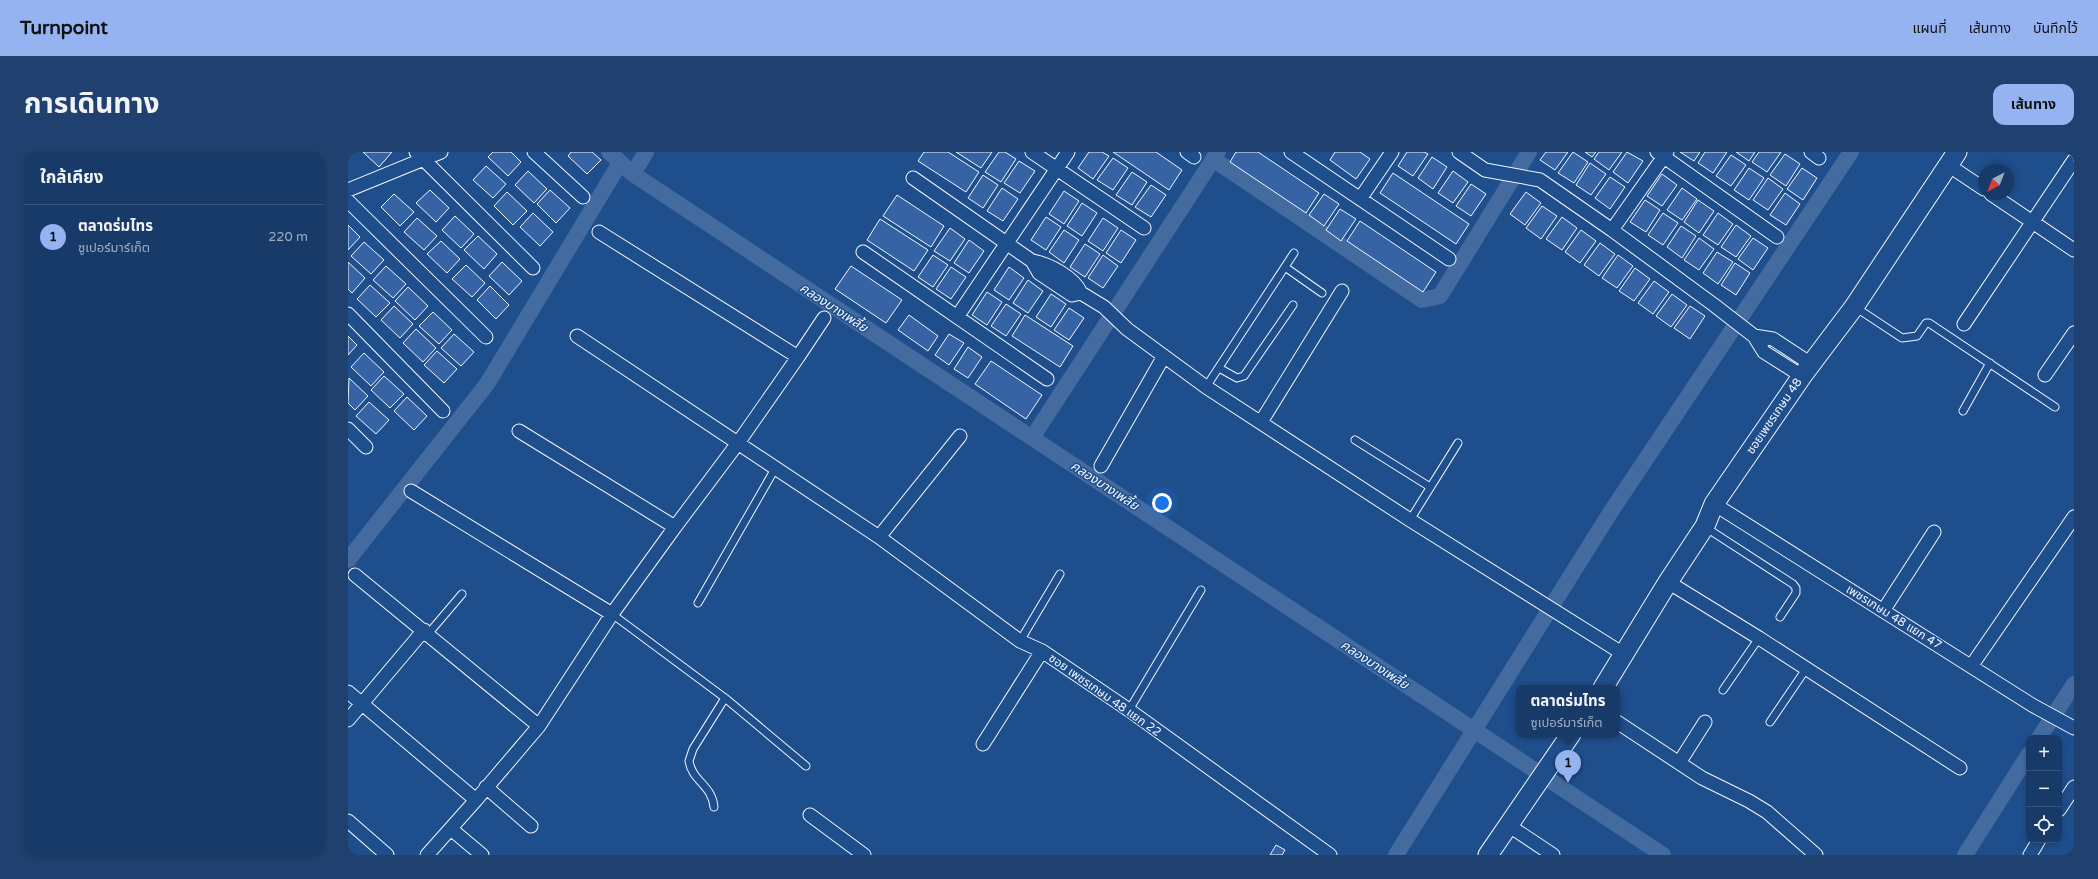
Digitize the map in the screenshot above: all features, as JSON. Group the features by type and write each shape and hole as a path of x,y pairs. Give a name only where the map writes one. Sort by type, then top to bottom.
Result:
{"street":[{"path":"348,190 420,156 441,152"},
{"path":"534,152 583,197"},
{"path":"1032,152 1144,228"},
{"path":"957,317 1068,152"},
{"path":"1291,152 1449,259"},
{"path":"1360,199 1392,152"},
{"path":"1459,152 1485,170 1540,180 1612,230 1714,305 1754,336 1764,352 1806,370"},
{"path":"1612,230 1662,154 1777,237"},
{"path":"420,156 533,268"},
{"path":"1952,159 1978,183"},
{"name":"ซอยเพชรเกษม 48","path":"1605,685 1625,655 1668,582 1705,526 1714,504 1806,370 1854,307 1952,159"},
{"path":"1964,324 2034,222 2074,160"},
{"path":"913,178 1032,261 1039,273 1072,294 1081,293 1104,307 1127,329 1206,387 1410,520 1625,655"},
{"path":"348,200 486,337"},
{"path":"2000,200 2074,250"},
{"path":"599,232 798,357"},
{"path":"863,252 1047,379"},
{"path":"1261,422 1342,291"},
{"path":"348,314 443,411"},
{"path":"427,855 539,726 612,614 738,443 824,318"},
{"path":"2045,375 2074,333"},
{"name":"ซอย เพชรเกษม 48 แยก 22","path":"577,336 776,467 879,537 1020,641 1042,651 1129,710 1330,855"},
{"path":"1101,466 1164,356"},
{"path":"348,429 366,447"},
{"path":"519,431 675,527"},
{"path":"879,537 960,436"},
{"path":"411,490 612,614"},
{"name":"เพชรเกษม 48 แยก 47","path":"1714,504 2032,705 2070,726"},
{"path":"1972,666 2074,517"},
{"path":"1883,611 1934,532"},
{"path":"355,575 539,726"},
{"path":"1668,582 1760,638 1960,768"},
{"path":"348,720 426,632"},
{"path":"983,744 1042,651"},
{"path":"348,692 476,800"},
{"path":"1679,763 1705,722"},
{"path":"1620,724 1711,784 1749,801 1767,812 1807,852"},
{"path":"1488,855 1542,774 1569,737"},
{"path":"486,787 530,826"},
{"path":"2061,807 2074,787"},
{"path":"810,815 864,855"},
{"path":"348,821 387,855"},
{"path":"1508,825 1553,855"},
{"path":"451,829 482,855"},
{"path":"2030,855 2037,843"}],"lane":[{"path":"1206,387 1294,253"},
{"path":"1285,267 1322,293"},
{"path":"1219,368 1237,378 1244,376 1293,305"},
{"path":"1854,307 1902,338 1917,336 1926,323 1929,323 2055,407"},
{"path":"1963,411 1990,363"},
{"path":"1355,440 1430,487"},
{"path":"1410,520 1458,443"},
{"path":"698,603 776,467"},
{"path":"1705,526 1793,584 1796,588 1796,593 1780,617"},
{"path":"1020,641 1060,574"},
{"path":"1129,710 1201,590"},
{"path":"426,632 462,594"},
{"path":"612,614 725,698 806,766"},
{"path":"1723,690 1760,638"},
{"path":"1770,722 1806,668"},
{"path":"714,807 713,798 709,790 694,773 689,762 693,749 725,698"}],"building":[{"path":"363,152 392,152 379,167"},
{"path":"493,152 511,152 521,162 508,176 488,157"},
{"path":"571,152 592,152 601,160 587,174 568,156"},
{"path":"924,152 948,152 979,172 966,192 918,161"},
{"path":"956,152 992,152 981,168"},
{"path":"999,152 1005,152 1016,159 1001,182 985,172"},
{"path":"1089,152 1102,152 1109,156 1093,179 1078,168"},
{"path":"1113,152 1156,152 1182,170 1169,190"},
{"path":"1236,152 1258,152 1319,193 1306,213 1230,162"},
{"path":"1335,152 1360,152 1370,159 1356,179 1330,160"},
{"path":"1407,152 1424,152 1428,154 1413,176 1398,166"},
{"path":"1546,152 1568,152 1555,170 1540,160"},
{"path":"1573,152 1588,162 1574,183 1558,173"},
{"path":"1585,152 1596,152 1592,157"},
{"path":"1599,152 1622,152 1609,170 1594,159"},
{"path":"1627,152 1643,161 1628,183 1613,172"},
{"path":"1680,152 1700,152 1694,161"},
{"path":"1705,152 1727,152 1713,173 1698,163"},
{"path":"1736,152 1755,152 1749,161"},
{"path":"1759,152 1781,152 1767,172 1752,162"},
{"path":"1785,154 1800,164 1786,186 1770,175"},
{"path":"1731,155 1746,165 1731,186 1716,176"},
{"path":"1432,157 1447,167 1433,189 1418,178"},
{"path":"1113,158 1128,168 1113,190 1097,180"},
{"path":"1019,161 1035,171 1020,193 1004,183"},
{"path":"1590,163 1606,174 1591,195 1576,185"},
{"path":"486,166 506,184 493,198 473,180"},
{"path":"1749,168 1764,178 1749,200 1734,190"},
{"path":"1802,168 1817,178 1803,200 1787,189"},
{"path":"528,171 547,189 534,203 515,185"},
{"path":"1453,171 1468,182 1453,203 1438,193"},
{"path":"1132,172 1147,182 1132,205 1116,195"},
{"path":"1393,173 1469,224 1456,244 1380,193"},
{"path":"1662,174 1677,185 1662,206 1647,196"},
{"path":"983,175 998,185 983,208 968,198"},
{"path":"1610,177 1625,187 1610,209 1595,198"},
{"path":"1768,178 1783,189 1768,210 1753,200"},
{"path":"1471,184 1486,194 1471,216 1456,206"},
{"path":"1151,185 1166,195 1151,217 1135,207"},
{"path":"1002,188 1018,199 1003,221 987,211"},
{"path":"1682,188 1697,199 1682,220 1667,210"},
{"path":"430,190 449,208 436,222 416,203"},
{"path":"550,190 570,208 556,223 537,204"},
{"path":"1064,191 1079,201 1064,224 1049,214"},
{"path":"507,192 527,211 513,225 494,206"},
{"path":"1526,192 1541,203 1525,225 1510,214"},
{"path":"1785,193 1800,204 1786,225 1770,215"},
{"path":"394,194 414,212 400,226 381,207"},
{"path":"1324,194 1339,204 1324,226 1309,215"},
{"path":"897,195 944,226 931,247 883,216"},
{"path":"1645,200 1660,210 1646,232 1630,222"},
{"path":"1698,200 1714,211 1699,233 1684,222"},
{"path":"1082,203 1097,213 1082,236 1067,226"},
{"path":"1542,206 1557,216 1541,239 1526,228"},
{"path":"1340,209 1356,219 1341,241 1326,230"},
{"path":"533,213 553,232 540,246 520,227"},
{"path":"1663,213 1678,223 1663,245 1648,235"},
{"path":"1718,213 1733,224 1718,245 1703,235"},
{"path":"455,216 474,234 461,248 442,230"},
{"path":"1046,217 1061,227 1046,250 1031,240"},
{"path":"1562,217 1577,228 1562,250 1546,239"},
{"path":"417,218 437,236 424,250 404,232"},
{"path":"1103,218 1118,228 1103,251 1088,241"},
{"path":"880,219 928,250 914,271 867,240"},
{"path":"1360,221 1436,272 1423,292 1347,241"},
{"path":"348,225 360,237 348,250"},
{"path":"1736,225 1751,236 1736,257 1721,247"},
{"path":"1681,226 1696,236 1682,258 1667,247"},
{"path":"950,228 965,239 950,261 934,251"},
{"path":"1064,230 1079,240 1064,263 1049,252"},
{"path":"1121,230 1136,240 1121,263 1106,253"},
{"path":"1581,230 1596,241 1580,263 1565,252"},
{"path":"478,236 497,254 484,269 464,250"},
{"path":"1699,238 1714,249 1699,270 1684,260"},
{"path":"1753,238 1768,248 1753,270 1738,259"},
{"path":"969,240 984,251 969,273 954,263"},
{"path":"441,241 460,259 447,273 427,254"},
{"path":"364,242 384,260 371,274 351,256"},
{"path":"1600,243 1615,254 1599,276 1584,265"},
{"path":"1085,244 1100,254 1085,277 1070,267"},
{"path":"1717,252 1733,262 1718,284 1703,273"},
{"path":"933,255 948,265 933,287 918,277"},
{"path":"1103,255 1118,266 1103,288 1088,278"},
{"path":"1618,255 1633,266 1617,288 1602,278"},
{"path":"348,262 365,278 352,293 348,289"},
{"path":"502,262 522,281 509,295 489,276"},
{"path":"1735,263 1750,273 1736,295 1721,285"},
{"path":"466,265 485,283 472,297 452,279"},
{"path":"386,266 406,284 393,298 373,280"},
{"path":"851,266 902,300 886,323 835,289"},
{"path":"951,267 966,277 951,299 936,289"},
{"path":"1009,267 1024,278 1009,300 994,290"},
{"path":"1635,268 1650,279 1634,301 1619,291"},
{"path":"1028,280 1043,291 1028,313 1013,303"},
{"path":"1654,281 1669,292 1653,314 1638,303"},
{"path":"370,285 390,303 376,317 357,299"},
{"path":"490,286 509,305 496,319 477,300"},
{"path":"408,287 428,306 415,320 395,301"},
{"path":"987,292 1002,302 987,325 972,315"},
{"path":"1051,294 1066,304 1051,327 1036,317"},
{"path":"1672,294 1687,305 1671,327 1656,316"},
{"path":"1006,304 1021,314 1006,336 991,326"},
{"path":"394,306 413,324 400,338 381,320"},
{"path":"1690,306 1705,316 1690,339 1674,328"},
{"path":"1069,308 1084,318 1069,340 1054,330"},
{"path":"433,312 452,330 439,344 419,326"},
{"path":"909,315 938,336 928,351 898,330"},
{"path":"1025,315 1073,346 1060,367 1012,336"},
{"path":"416,329 436,348 423,362 403,343"},
{"path":"454,334 474,352 461,366 441,348"},
{"path":"949,334 964,343 949,365 935,355"},
{"path":"348,336 357,345 348,355"},
{"path":"968,347 982,357 968,378 954,369"},
{"path":"437,351 457,369 444,383 424,365"},
{"path":"364,353 384,372 371,386 351,367"},
{"path":"991,361 1042,395 1026,419 975,384"},
{"path":"384,376 404,394 390,408 371,390"},
{"path":"349,378 368,396 355,410 348,403"},
{"path":"407,397 427,416 414,430 394,411"},
{"path":"369,402 389,420 376,434 356,416"},
{"path":"1276,845 1285,850 1282,855 1270,855"}],"waterway":[{"name":"คลองบางเพลี้ย","path":"609,152 633,174 1663,855"},
{"path":"633,174 646,152"},
{"path":"1032,438 1218,152"},
{"path":"1213,159 1422,300 1440,296 1529,152"},
{"path":"1396,855 1610,513 1851,152"},
{"path":"348,560 487,384 620,163"},
{"path":"2041,735 2074,684"},
{"path":"1965,855 2026,759"}],"place":[{"name":"ตลาดร่มไทร","path":"1568,783"}]}
